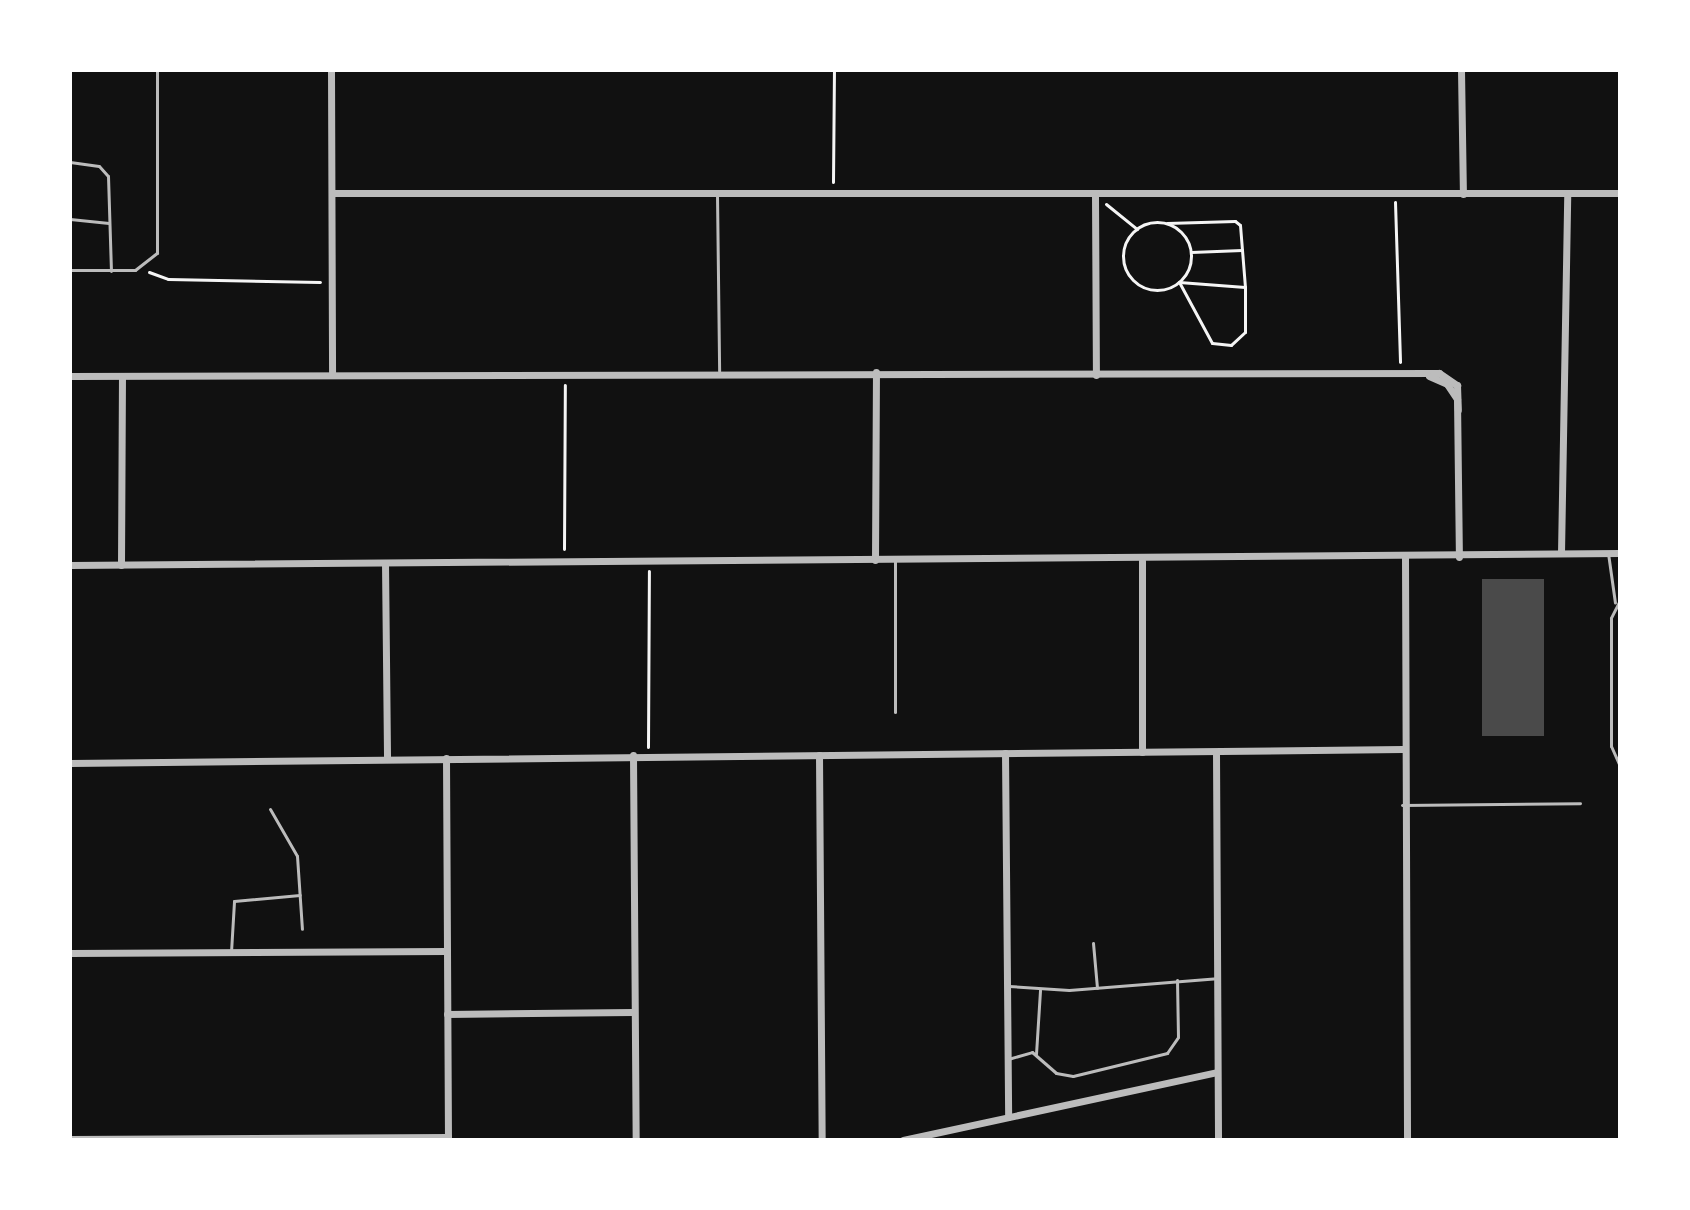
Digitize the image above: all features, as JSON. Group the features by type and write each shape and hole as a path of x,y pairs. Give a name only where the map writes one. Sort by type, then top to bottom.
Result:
{"street":[{"path":"331,70 332,374"},
{"path":"1461,70 1463,194"},
{"path":"332,193 1620,193"},
{"path":"1561,553 1567,194"},
{"path":"1095,195 1096,375"},
{"path":"70,376 719,371 1096,375 1415,373 1447,384 1458,410 1459,557"},
{"path":"875,560 876,372"},
{"path":"121,565 122,376"},
{"path":"70,565 1142,561 1620,553"},
{"path":"1405,558 1402,805 1407,1140"},
{"path":"1142,561 1142,752"},
{"path":"385,563 387,759"},
{"path":"70,763 1403,749"},
{"path":"1216,752 1218,1140"},
{"path":"1005,753 1008,1117"},
{"path":"633,755 636,1140"},
{"path":"819,755 822,1140"},
{"path":"70,1139 448,1138 446,758"},
{"path":"70,953 447,951"},
{"path":"447,1014 633,1012"},
{"path":"903,1140 1217,1072"}],"lane":[{"path":"70,270 111,271 144,267 160,244 157,70"},
{"path":"70,162 105,170 111,271"},
{"path":"717,191 719,371"},
{"path":"70,219 109,223"},
{"path":"1608,553 1615,603 1611,746 1620,766"},
{"path":"895,561 895,712"},
{"path":"1615,603 1620,600"},
{"path":"1402,805 1580,803"},
{"path":"270,809 295,850 302,929"},
{"path":"231,952 234,901 300,895"},
{"path":"1093,943 1097,988"},
{"path":"1007,985 1040,989 1097,988 1217,978"},
{"path":"1040,989 1036,1054 1056,1073 1068,1076 1167,1053 1178,1037 1177,980"},
{"path":"1008,1059 1036,1054"}],"path":[{"path":"833,192 834,70"},
{"path":"1395,194 1400,373"},
{"path":"1095,195 1137,229"},
{"path":"1167,223 1183,234 1191,252 1179,282 1204,337 1221,346 1239,340 1245,332 1245,287 1242,250 1235,221 1167,223 1137,229 1123,251 1130,277 1153,290 1179,282 1245,287"},
{"path":"1191,252 1242,250"},
{"path":"144,267 168,279 332,282"},
{"path":"564,563 565,373"},
{"path":"648,755 649,563"}],"building":[{"path":"1482,579 1544,579 1544,736 1482,736"}]}
